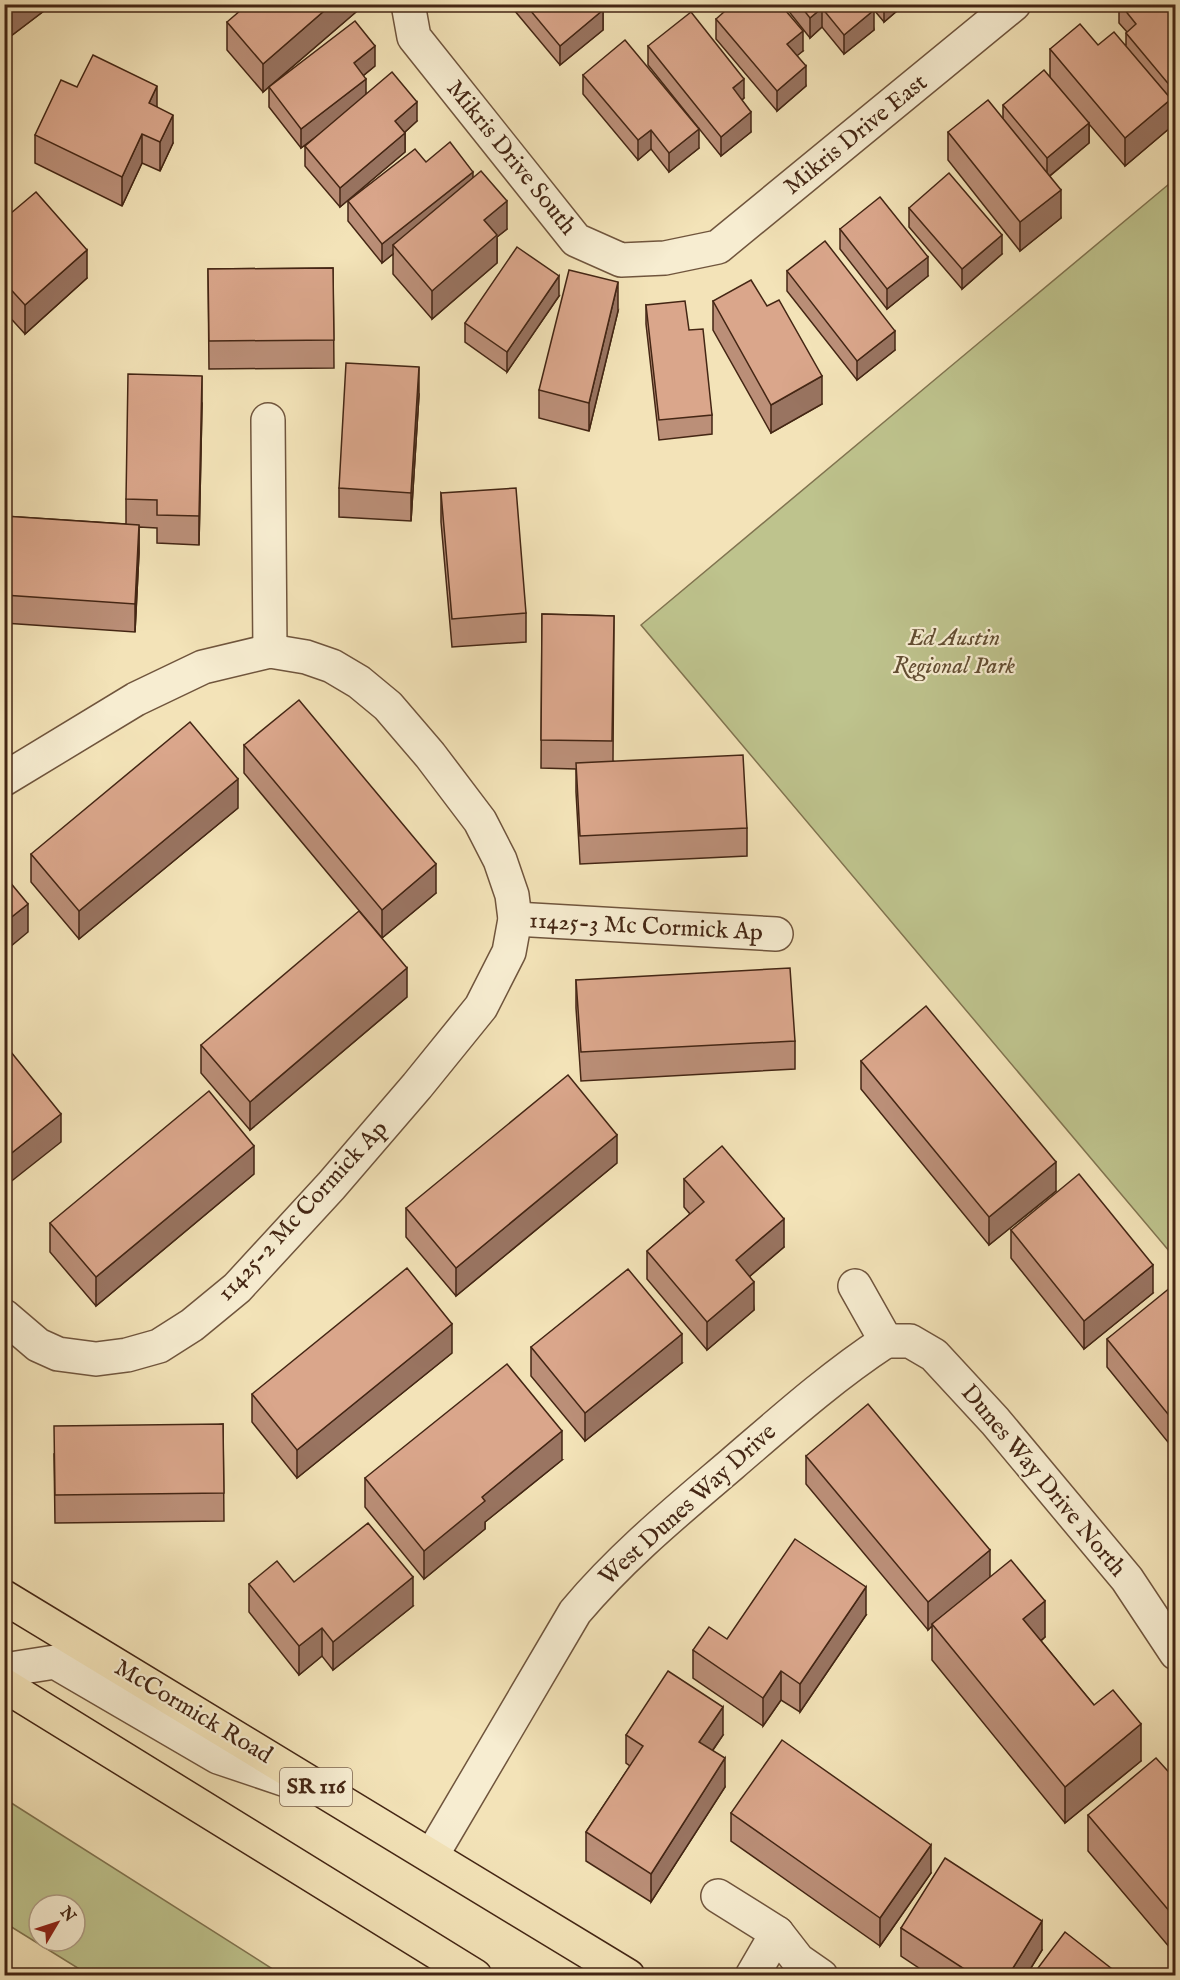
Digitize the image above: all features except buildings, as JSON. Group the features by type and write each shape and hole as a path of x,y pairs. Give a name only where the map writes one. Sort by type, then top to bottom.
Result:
{"main road":[{"name":"McCormick Road","path":"4,1597 628,1976"},
{"path":"4,1685 475,1976"}],"street":[{"name":"Mikris Drive South","path":"408,4 414,38 576,240 621,260 664,258 692,253"},
{"name":"Mikris Drive East","path":"692,253 718,247 1014,4"},
{"path":"4,779 136,699 203,667 270,651 268,420"},
{"name":"11425-2 Mc Cormick Ap","path":"4,1316 38,1345 58,1354 96,1359 127,1355 159,1346 192,1325 237,1288 331,1186 417,1086 481,1007 510,952 515,919 512,895 500,860 480,821 430,755 388,706 359,682 332,666 306,657 270,651"},
{"name":"11425-3 Mc Cormick Ap","path":"515,919 776,934"},
{"path":"855,1286 886,1341"},
{"name":"Dunes Way Drive North","path":"886,1341 910,1341 934,1355 988,1412 1127,1579 1176,1653"},
{"name":"West Dunes Way Drive","path":"432,1856 575,1612 603,1579 644,1539 809,1398 886,1341"},
{"path":"4,1670 55,1662 218,1757 326,1793"},
{"path":"718,1896 777,1933 798,1960 821,1976"},
{"path":"752,1976 777,1933"}],"green space":[{"name":"Ed Austin Regional Park","path":"1175,179 1175,1258 641,625"},
{"path":"5,1799 282,1975 89,1975 53,1953 87,1953 87,1893 27,1893 27,1937 5,1923"}]}
